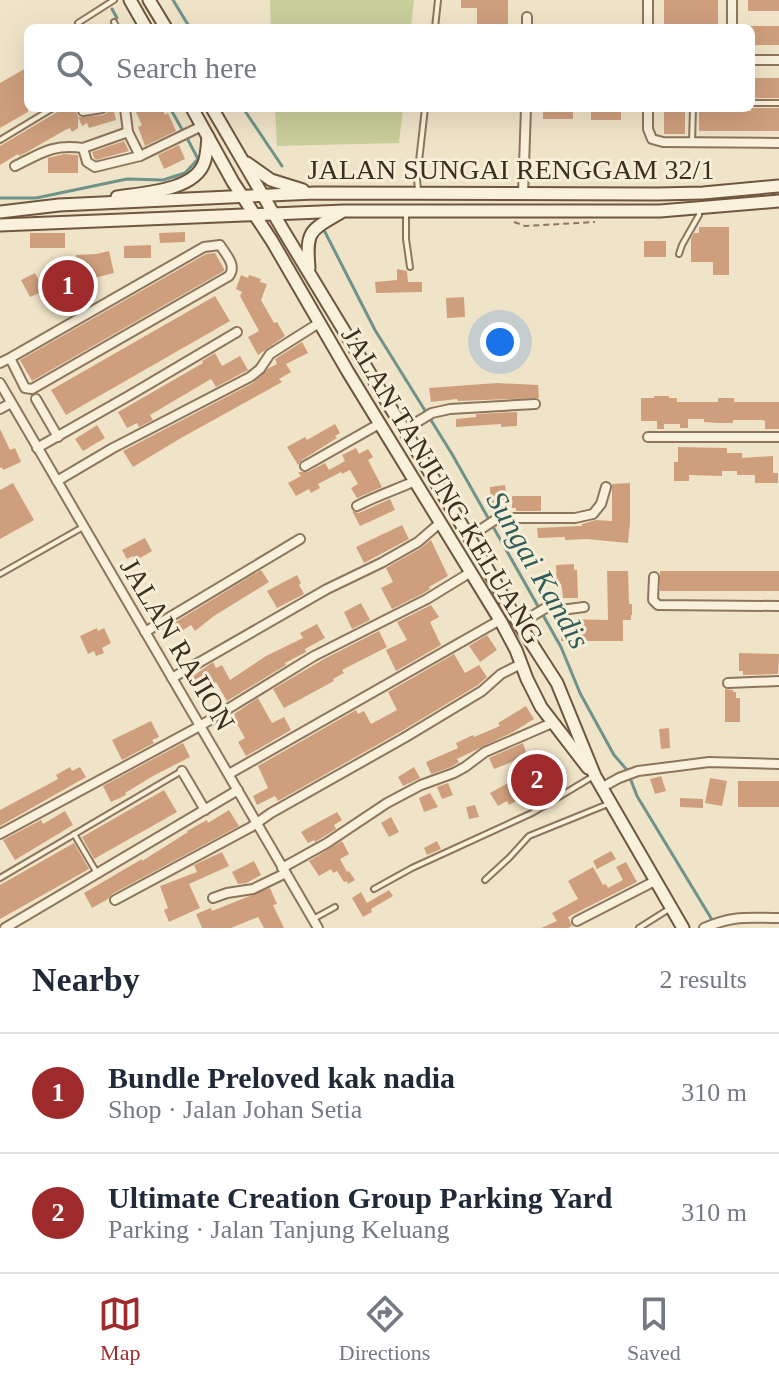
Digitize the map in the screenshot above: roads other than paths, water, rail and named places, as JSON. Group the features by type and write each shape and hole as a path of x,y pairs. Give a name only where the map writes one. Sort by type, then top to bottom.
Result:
{"main road":[{"path":"130,0 144,24"},
{"path":"149,0 164,24"},
{"name":"JALAN TANJUNG KELUANG","path":"194,112 379,424 500,620 541,707 595,776"},
{"name":"JALAN TANJUNG KELUANG","path":"214,112 404,430 473,534 519,624 557,683 601,788 683,928"},
{"path":"0,212 73,205 180,186 204,165 208,137"},
{"path":"241,157 271,180 315,193"},
{"name":"JALAN SUNGAI RENGGAM 32/1","path":"73,205 315,193 688,193 779,186"},
{"path":"760,188 761,203"},
{"name":"JALAN SUNGAI RENGGAM 32/1","path":"0,225 344,211 699,209 779,201"},
{"path":"310,274 308,238 316,227 344,211"},
{"path":"521,664 530,672 539,693 544,697 552,696 555,691 538,653"}],"street":[{"path":"648,0 648,24"},
{"path":"732,0 732,24"},
{"path":"527,17 527,24"},
{"path":"755,60 779,60"},
{"path":"126,112 128,132 140,156"},
{"path":"523,194 526,112"},
{"path":"648,112 648,129 652,139 663,142 779,143"},
{"path":"83,148 87,162 95,167 140,156 202,126"},
{"path":"15,166 54,147 83,148 128,132"},
{"path":"0,363 204,247 220,245 233,265 229,276 32,389 25,388 10,358"},
{"path":"57,481 113,448 250,377 270,354 319,323"},
{"path":"37,448 237,332"},
{"name":"JALAN RAJION","path":"0,383 57,481 79,528 145,632 197,727 229,774 254,824 318,928"},
{"path":"36,399 58,437"},
{"path":"0,409 11,403"},
{"path":"404,430 432,413 450,409 535,404"},
{"path":"305,466 379,424"},
{"path":"648,437 779,437"},
{"path":"357,506 415,481"},
{"path":"473,534 498,518 575,518 593,514 601,504 606,487"},
{"path":"172,678 327,589 418,542 441,522"},
{"path":"145,632 300,539"},
{"path":"0,834 197,727 314,656 427,599 471,572"},
{"path":"654,577 653,600 658,605 779,606"},
{"path":"519,624 549,606 561,610 584,607"},
{"path":"229,774 500,620"},
{"path":"115,900 241,832 417,730 521,664"},
{"path":"728,683 779,681"},
{"path":"213,898 253,889 387,803 421,785 454,773 485,752 552,723"},
{"path":"601,788 638,771 709,762 779,764"},
{"path":"182,771 205,810"},
{"path":"5,928 238,790"},
{"path":"577,921 655,881"},
{"path":"706,927 737,917 779,918"}],"lane":[{"path":"78,23 114,0"},
{"path":"435,24 438,0"},
{"path":"755,103 779,103"},
{"path":"0,140 46,112"},
{"path":"418,193 425,112"},
{"path":"692,142 693,112"},
{"path":"679,254 699,215 699,209"},
{"path":"406,212 410,267"},
{"path":"0,574 79,528"},
{"path":"0,878 182,771"},
{"path":"374,889 412,868 532,813 595,776"},
{"path":"485,880 529,836 610,803"},
{"path":"74,834 97,873"},
{"path":"313,919 335,907"},
{"path":"639,928 671,908"}],"waterway":[{"name":"Sungai Kandis","path":"173,0 188,24"},
{"path":"112,9 117,18"},
{"path":"172,112 183,131"},
{"name":"Sungai Kandis","path":"246,112 282,166"},
{"path":"0,198 36,198 127,179 163,180 185,173 198,159 187,138"},
{"name":"Sungai Kandis","path":"325,232 375,330 452,454 561,647 580,693 614,755 627,770 637,796 717,928"}],"place":[{"name":"Bundle Preloved kak nadia","path":"68,286"},
{"name":"Ultimate Creation Group Parking Yard","path":"537,780"}]}
